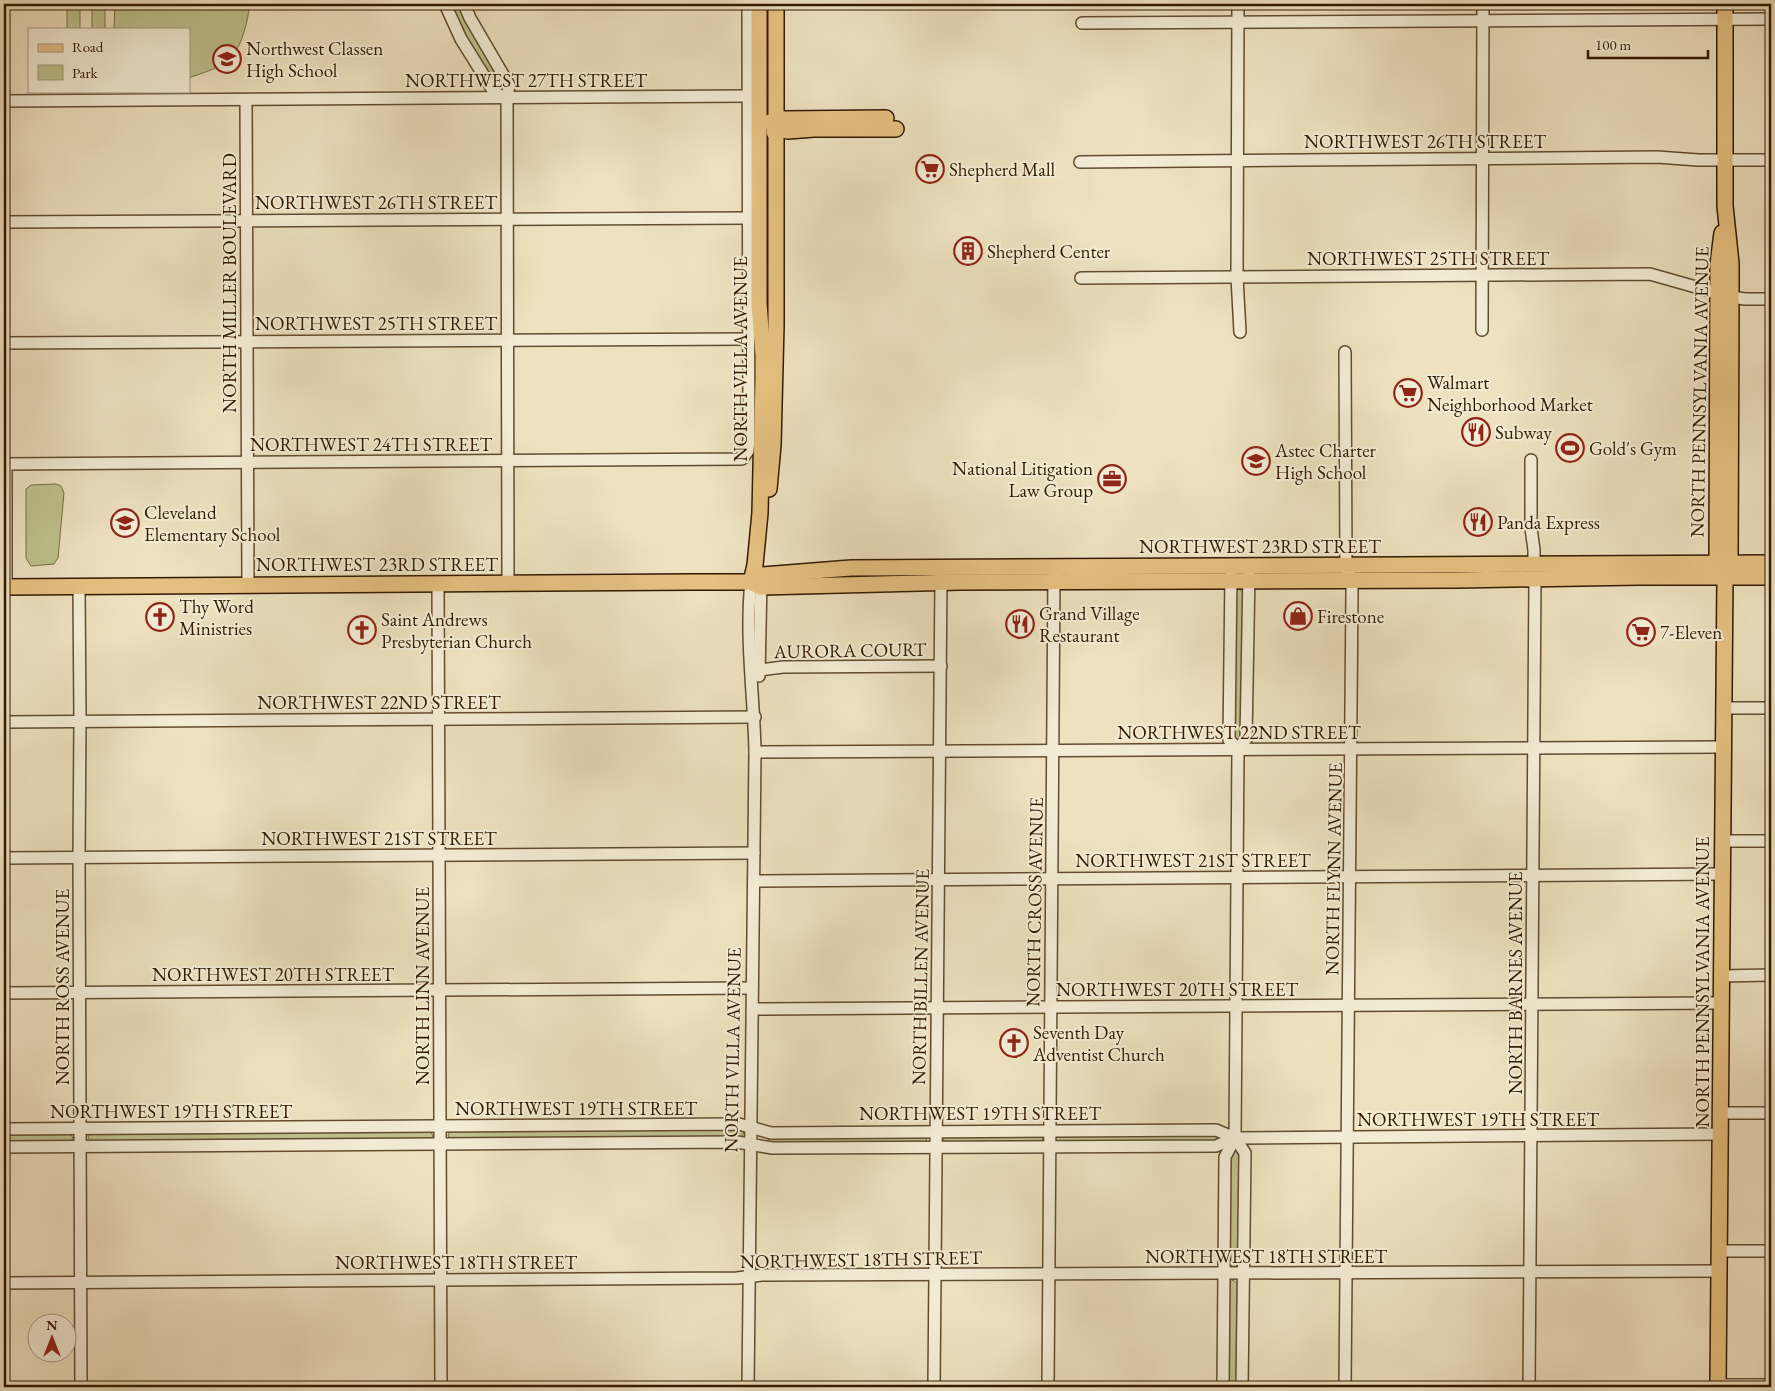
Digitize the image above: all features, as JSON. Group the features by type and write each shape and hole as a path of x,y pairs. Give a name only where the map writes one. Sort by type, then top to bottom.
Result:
{"main road":[{"name":"NORTH VILLA AVENUE","path":"758,581 756,565 760,513 763,355 759,303 760,159 754,101 759,4"},
{"name":"NORTH VILLA AVENUE","path":"758,581 773,445 776,4"},
{"name":"NORTH PENNSYLVANIA AVENUE","path":"1718,1386 1724,708 1724,354 1725,295 1732,263 1725,206 1725,4"},
{"path":"754,101 767,115 771,124 776,129 788,131 891,123"},
{"path":"760,159 767,150 776,129"},
{"path":"759,303 775,321 763,355"},
{"name":"NORTHWEST 23RD STREET","path":"1458,573 1518,579 1535,572 1562,579 1771,564"},
{"name":"NORTHWEST 23RD STREET","path":"812,578 852,585 894,584 976,567 1054,574 1156,574 1249,573 1346,566 1412,573 1724,568 1771,577"},
{"path":"960,582 976,567 1008,582"},
{"path":"850,568 852,585"},
{"name":"NORTHWEST 23RD STREET","path":"5,587 758,581 812,578 850,568 894,568 941,575 960,582 1008,582 1054,574"},
{"path":"894,568 894,584"},
{"name":"NORTHWEST 23RD STREET","path":"1249,573 1352,581 1412,573"}],"street":[{"path":"445,4 461,39 494,92 507,98"},
{"path":"464,4 509,86 507,98 508,584"},
{"name":"NORTH VILLA AVENUE","path":"739,460 746,455 749,448 748,218 754,101 748,4"},
{"path":"1238,4 1237,277 1240,332"},
{"path":"1482,330 1483,4"},
{"path":"1082,23 1771,19"},
{"name":"NORTHWEST 27TH STREET","path":"4,101 507,98 754,101"},
{"name":"NORTH MILLER BOULEVARD","path":"246,100 248,585"},
{"name":"NORTHWEST 26TH STREET","path":"1080,162 1657,157 1771,160"},
{"name":"NORTHWEST 26TH STREET","path":"4,222 748,218"},
{"name":"NORTHWEST 25TH STREET","path":"1081,278 1650,274 1725,295 1745,299 1771,299"},
{"name":"NORTHWEST 25TH STREET","path":"4,343 748,338"},
{"name":"NORTH FLYNN AVENUE","path":"1345,352 1346,566 1352,581 1345,1387"},
{"name":"NORTHWEST 24TH STREET","path":"5,464 739,460"},
{"name":"NORTH BARNES AVENUE","path":"1529,1387 1535,748 1535,572 1531,528 1531,460"},
{"path":"5,464 5,587"},
{"path":"1231,573 1229,740 1238,749"},
{"path":"1223,1387 1225,1157 1235,1138 1238,749 1246,739 1249,573"},
{"name":"NORTH CROSS AVENUE","path":"1048,1387 1054,574"},
{"name":"NORTH BILLEN AVENUE","path":"934,1387 941,575"},
{"name":"NORTH VILLA AVENUE","path":"755,714 760,670 758,581"},
{"name":"NORTH VILLA AVENUE","path":"748,1387 755,752 750,619 758,581"},
{"name":"NORTH LINN AVENUE","path":"438,584 442,1387"},
{"name":"NORTH ROSS AVENUE","path":"78,587 81,1387"},
{"name":"AURORA COURT","path":"760,670 782,667 940,666"},
{"path":"1724,708 1771,708"},
{"name":"NORTHWEST 22ND STREET","path":"4,722 439,719 755,714"},
{"name":"NORTHWEST 22ND STREET","path":"755,752 1723,746"},
{"path":"1723,841 1771,841"},
{"name":"NORTHWEST 21ST STREET","path":"4,858 754,853"},
{"name":"NORTHWEST 21ST STREET","path":"754,881 1722,874"},
{"path":"1721,976 1771,976"},
{"name":"NORTHWEST 20TH STREET","path":"4,993 752,988"},
{"name":"NORTHWEST 20TH STREET","path":"752,1009 1721,1003"},
{"path":"1720,1113 1771,1113"},
{"name":"NORTHWEST 19TH STREET","path":"4,1129 738,1124 771,1133 936,1130 1216,1130 1235,1138"},
{"name":"NORTHWEST 19TH STREET","path":"4,1147 737,1142 772,1148 1216,1146 1235,1138 1720,1134"},
{"path":"1235,1138 1245,1153 1242,1387"},
{"path":"1719,1251 1771,1251"},
{"name":"NORTHWEST 18TH STREET","path":"4,1283 1719,1270"},
{"path":"1718,1386 1771,1385"}],"green space":[{"path":"115,4 250,4 243,36 232,57 217,67 190,78 190,28 114,28"},
{"path":"450,4 459,4 504,87 501,92 478,62"},
{"path":"67,8 80,8 80,28 67,28"},
{"path":"92,8 105,8 105,28 92,28"},
{"path":"56,484 61,486 64,493 58,558 54,564 31,566 26,558 26,489 31,485"},
{"path":"1239,589 1244,593 1243,743 1232,743 1236,590"},
{"path":"738,1128 744,1133 741,1138 450,1139 448,1135 450,1131"},
{"path":"430,1130 433,1136 430,1140 90,1142 88,1136 89,1133"},
{"path":"4,1133 70,1133 73,1138 70,1143 4,1144"},
{"path":"1216,1134 1220,1137 1218,1141 1059,1142 1055,1139 1055,1137"},
{"path":"944,1135 1043,1135 1044,1137 1041,1142 947,1142 943,1140"},
{"path":"927,1137 926,1142 772,1145 768,1140 768,1138"},
{"path":"1235,1149 1241,1155 1240,1263 1234,1268 1228,1262 1228,1158"},
{"path":"1233,1280 1238,1284 1239,1387 1226,1387 1228,1284"}],"place":[{"name":"Northwest Classen High School","path":"227,59"},
{"name":"Shepherd Mall","path":"930,169"},
{"name":"Shepherd Center","path":"968,251"},
{"name":"Walmart Neighborhood Market","path":"1408,393"},
{"name":"Subway","path":"1476,432"},
{"name":"Gold's Gym","path":"1570,448"},
{"name":"Astec Charter High School","path":"1256,461"},
{"name":"National Litigation Law Group","path":"1112,479"},
{"name":"Panda Express","path":"1478,522"},
{"name":"Cleveland Elementary School","path":"125,523"},
{"name":"Firestone","path":"1298,616"},
{"name":"Thy Word Ministries","path":"160,617"},
{"name":"Grand Village Restaurant","path":"1020,624"},
{"name":"Saint Andrews Presbyterian Church","path":"362,630"},
{"name":"7-Eleven","path":"1641,632"},
{"name":"Seventh Day Adventist Church","path":"1014,1043"}]}
